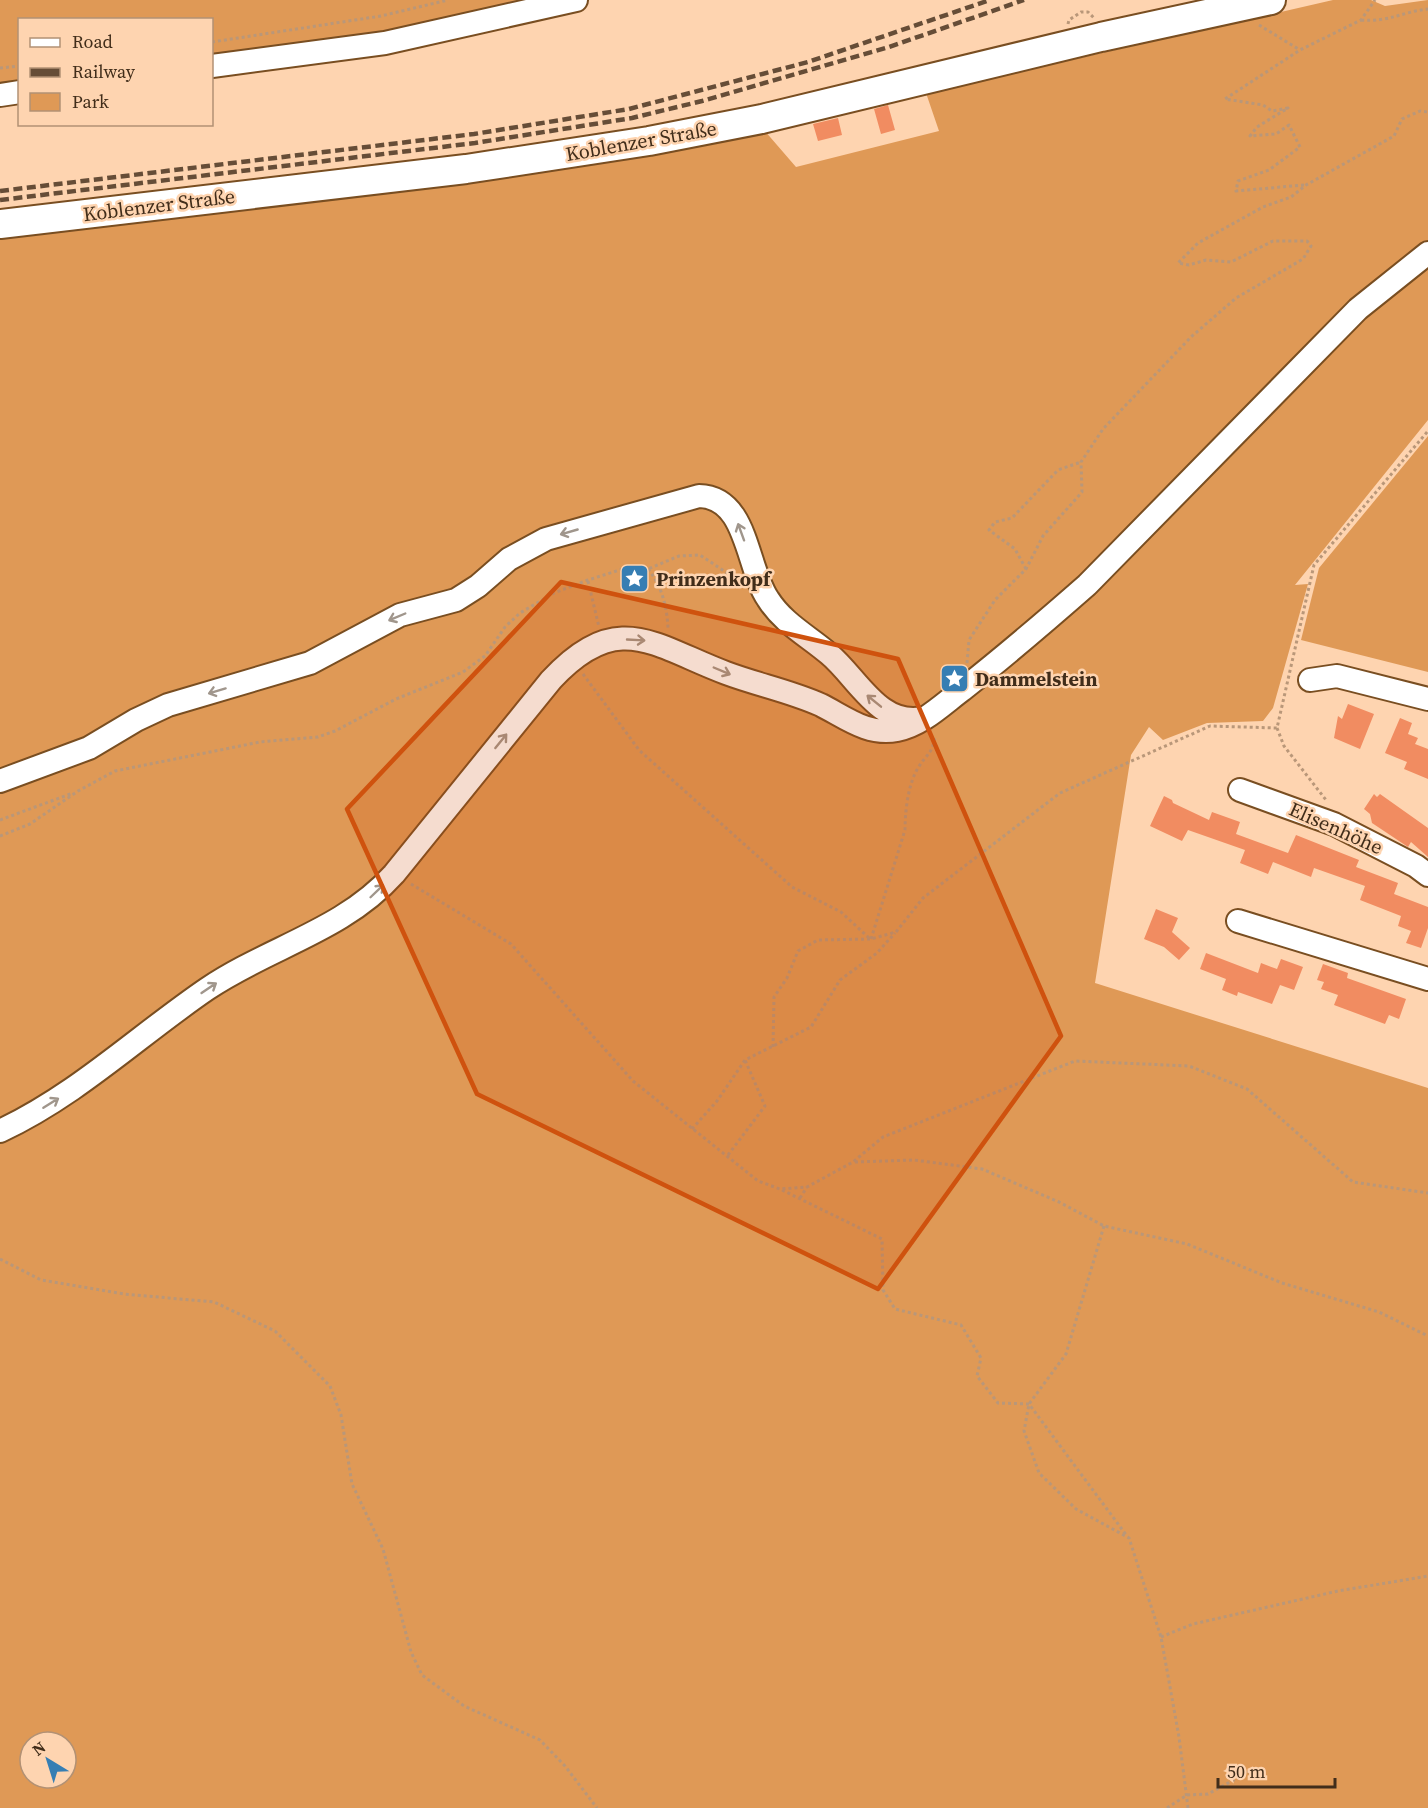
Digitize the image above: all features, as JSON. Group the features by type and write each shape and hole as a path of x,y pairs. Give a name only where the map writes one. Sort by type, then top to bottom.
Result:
{"main road":[{"name":"Koblenzer Straße","path":"0,224 466,169 649,141 762,119 1101,37 1266,10"}],"street":[{"path":"213,66 385,43 576,0"},
{"path":"0,95 18,92"},
{"path":"0,1131 71,1090 226,977 318,932 368,900 394,874 540,693 573,660 603,643 644,639 668,647 726,673 806,699 873,730 897,730 933,713 1087,585 1358,309 1428,254"},
{"path":"0,780 82,751 136,720 168,705 310,663 400,615 456,600 478,586 515,555 546,539 699,496 717,499 733,515 760,587 781,616 831,655 873,701 899,717 913,720 933,713"},
{"path":"1310,680 1337,676 1428,699"},
{"name":"Elisenhöhe","path":"1240,790 1334,824 1416,866 1428,875"},
{"path":"1238,921 1428,979"}],"path":[{"path":"213,42 381,16 448,0"},
{"path":"1361,20 1375,0"},
{"path":"1306,185 1236,190 1238,182 1269,170 1300,147 1289,125 1276,134 1250,136 1257,127 1288,108 1272,111 1263,105 1225,99 1300,50 1361,20 1383,21 1412,11 1428,9"},
{"path":"1266,10 1259,26 1300,50"},
{"path":"1068,27 1069,20 1080,11 1088,12 1095,21"},
{"path":"0,68 18,66"},
{"path":"967,664 969,640 995,600 1026,569 1043,536 1082,492 1081,462 1103,429 1191,337 1236,298 1303,259 1311,246 1307,241 1273,241 1231,262 1206,260 1189,265 1178,263 1198,243 1263,207 1291,197 1306,185 1394,136 1402,119 1420,111 1428,112"},
{"path":"1334,824 1325,798 1284,746 1277,729 1314,566 1428,431"},
{"path":"1026,569 1015,549 989,530 995,522 1012,518 1058,470 1081,462"},
{"path":"0,836 30,824 78,791 115,771 260,742 306,739 335,731 396,699 463,672 484,656 505,627 520,613 554,593 588,580 626,568 648,569 679,556 700,555 735,579 750,586 760,587"},
{"path":"648,569 658,581 667,613 668,647"},
{"path":"588,580 603,643"},
{"path":"573,660 639,750 792,887 841,912 871,939"},
{"path":"871,939 905,830 905,814 916,770 933,750 933,713"},
{"path":"692,1129 717,1101 745,1060 811,1027 840,980 877,953 923,898 1060,793 1210,726 1277,729"},
{"path":"0,820 78,791"},
{"path":"394,874 511,944 633,1080 758,1181 780,1189 882,1239 883,1290 895,1309 961,1325 981,1359 977,1376 998,1403 1029,1404"},
{"path":"773,1047 774,997 787,978 798,951 818,940 871,939 896,932"},
{"path":"727,1155 765,1106 745,1060"},
{"path":"780,1189 807,1187 854,1162 883,1137 1075,1061 1189,1066 1247,1089 1353,1182 1428,1193"},
{"path":"854,1162 914,1160 982,1169 1104,1226 1187,1244 1282,1283 1379,1312 1428,1336"},
{"path":"799,1198 807,1187"},
{"path":"1104,1226 1066,1354 1029,1404 1024,1431 1039,1473 1076,1509 1129,1538"},
{"path":"0,1259 41,1280 124,1294 214,1302 275,1331 330,1386 341,1415 352,1484 383,1549 411,1652 422,1675 464,1706 540,1740 565,1766 597,1808"},
{"path":"1029,1404 1129,1538 1161,1637 1188,1808"},
{"path":"1161,1637 1193,1624 1338,1591 1428,1576"},
{"path":"1167,1808 1187,1795 1208,1794 1252,1770"}],"highlighted area":[{"path":"561,582 898,659 1061,1036 878,1289 477,1094 347,809"}],"green space":[{"path":"0,0 547,0 383,37 213,59 213,18 18,18 18,85 0,87"},
{"path":"1333,0 1371,0 1385,6 1428,0 1428,420 1295,585 1308,584 1273,708 1263,721 1207,723 1163,740 1149,727 1131,755 1095,983 1428,1088 1428,1808 0,1808 0,239 258,205 764,130 796,167 939,131 926,93"},
{"path":"1428,436 1428,672 1301,640 1319,568"}],"building":[{"path":"888,105 895,130 881,134 874,109"},
{"path":"838,118 842,135 818,141 813,124"},
{"path":"1348,704 1374,714 1360,749 1334,738 1338,716 1342,719"},
{"path":"1400,718 1412,723 1408,734 1418,738 1415,744 1428,749 1428,779 1404,769 1407,762 1385,753"},
{"path":"1374,794 1377,797 1380,794 1428,828 1428,857 1411,842 1408,847 1372,823 1370,814 1364,809"},
{"path":"1164,796 1173,803 1209,820 1212,812 1240,822 1236,834 1288,853 1296,835 1359,860 1356,867 1398,883 1394,894 1428,907 1428,928 1421,948 1406,943 1411,931 1398,926 1401,916 1360,900 1365,886 1314,868 1311,877 1273,862 1268,874 1240,863 1245,850 1188,830 1182,841 1150,826"},
{"path":"1156,909 1178,918 1172,932 1190,948 1179,960 1164,947 1144,939"},
{"path":"1206,953 1258,973 1261,963 1277,969 1281,959 1303,967 1294,990 1280,985 1272,1004 1238,992 1237,996 1222,990 1226,979 1200,969"},
{"path":"1323,964 1348,973 1347,978 1406,999 1399,1019 1389,1015 1385,1024 1334,1005 1338,995 1321,989 1324,982 1317,980"}],"railway":[{"path":"0,191 474,134 629,109 808,62 990,0"},
{"path":"0,200 475,143 632,118 702,101 889,47 1024,0"}],"place":[{"name":"Prinzenkopf","path":"635,579"},
{"name":"Dammelstein","path":"954,679"}]}
